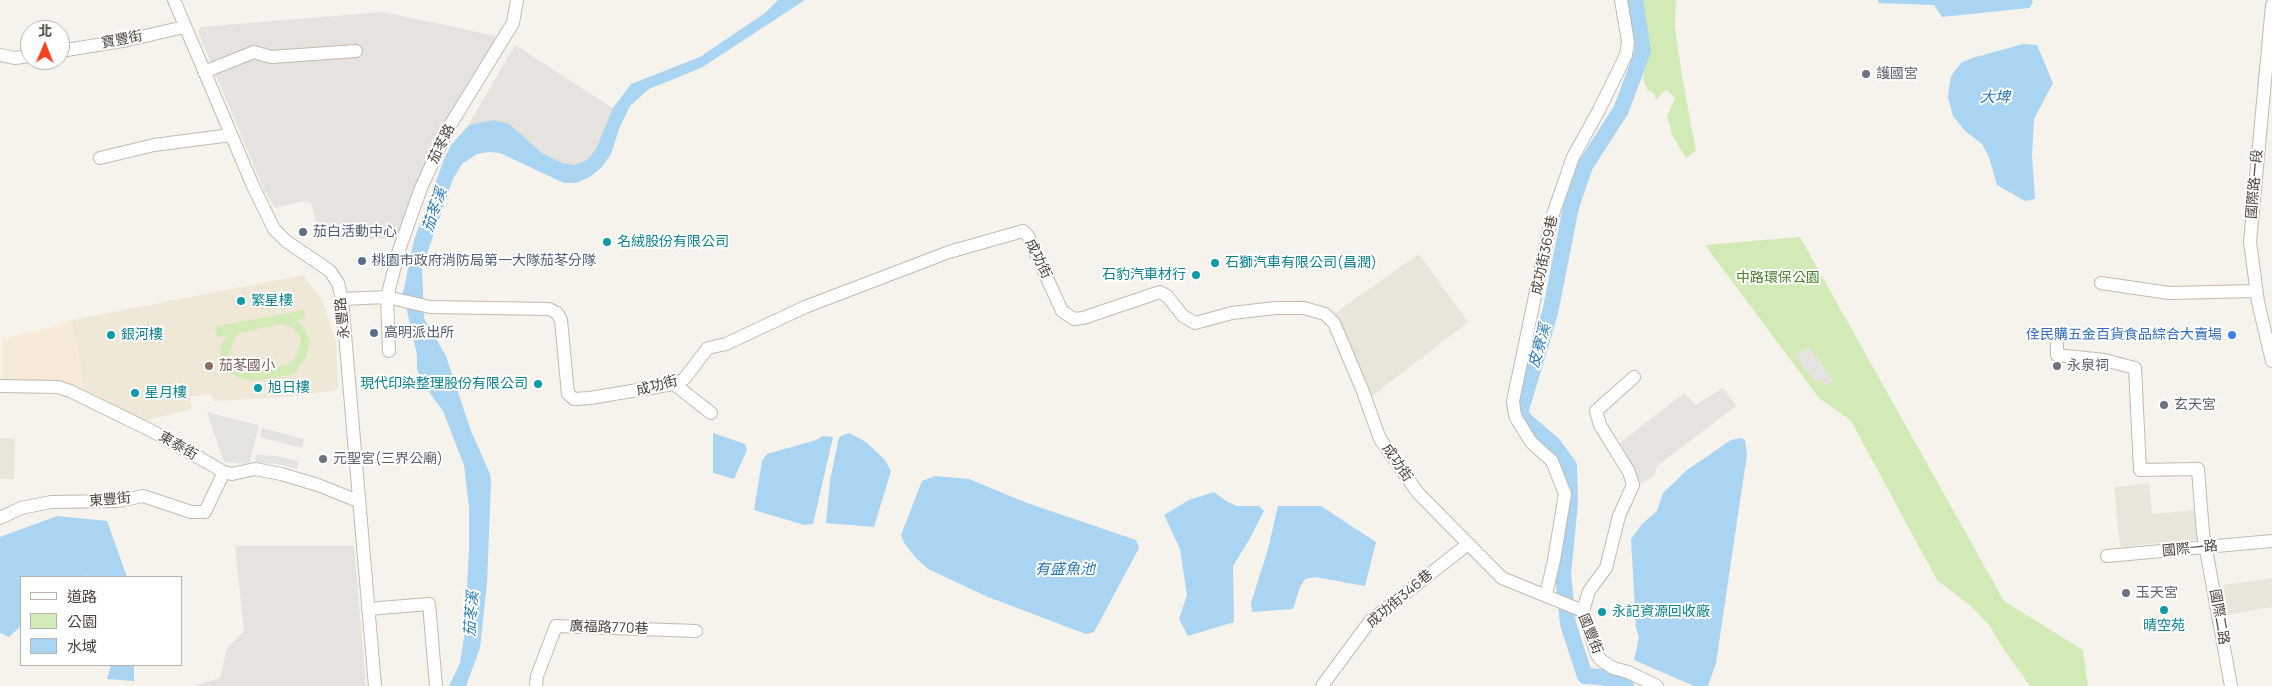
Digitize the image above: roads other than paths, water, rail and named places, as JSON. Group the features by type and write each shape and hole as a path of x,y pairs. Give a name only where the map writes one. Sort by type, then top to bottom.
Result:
{"street":[{"name":"永豐路","path":"174,0 231,135 274,229 286,241 330,271 338,283 342,299 375,686"},
{"name":"茄苳路","path":"389,351 387,297 399,250 421,188 449,127 513,22 517,0"},
{"name":"成功街369巷","path":"1546,595 1565,494 1552,461 1532,442 1515,416 1513,401 1551,220 1573,157 1600,110 1626,55 1628,42 1621,0"},
{"name":"國際路一段","path":"2272,5 2251,219 2251,249 2256,291 2272,361"},
{"name":"寶豐街","path":"70,49 128,40 184,27"},
{"path":"204,72 254,52 271,57 356,51"},
{"path":"0,55 20,57"},
{"path":"100,158 154,145 231,135"},
{"name":"成功街","path":"387,297 426,306 549,309 557,313 561,320 568,394 574,399 590,398 674,384 684,379 708,348 726,344 805,307 949,252 1023,232 1028,236 1062,311 1074,319 1083,318 1160,292 1166,296 1183,316 1195,323 1232,313 1275,308 1304,308 1325,314 1334,323 1362,388 1380,439 1418,492 1502,578 1581,609"},
{"path":"2101,283 2169,293 2256,291"},
{"path":"342,299 387,297"},
{"name":"國際二路","path":"2057,344 2057,355 2104,360 2135,368 2140,470 2198,469 2203,533 2231,686"},
{"path":"1581,609 1589,592 1606,568 1620,516 1633,485 1629,472 1600,425 1596,411 1634,378"},
{"path":"674,384 712,413"},
{"name":"東泰街","path":"0,386 58,387 70,391 152,431 224,472"},
{"path":"224,472 232,474 255,470 280,474 318,485 358,501"},
{"name":"東豐街","path":"0,518 21,508 51,502 118,501 143,496 191,512 205,512 224,472"},
{"name":"國際一路","path":"2107,556 2272,542"},
{"name":"成功街346巷","path":"1322,686 1370,621 1468,544"},
{"path":"368,609 428,604 436,686"},
{"name":"國豐街","path":"1581,609 1597,655 1601,660 1613,668 1657,686"},
{"name":"廣福路770巷","path":"536,686 537,676 556,626 696,631"}],"water":[{"name":"茄苳溪","path":"778,0 805,0 701,68 649,89 630,106 619,129 611,154 602,167 590,177 576,183 564,183 500,153 489,152 477,154 462,164 453,179 422,268 424,318 446,356 471,431 490,474 491,484 487,583 480,648 466,686 449,686 460,663 464,637 469,551 469,507 464,465 443,411 421,381 417,369 417,355 403,293 414,240 445,157 451,145 469,125 493,120 509,124 542,153 562,163 575,165 587,160 596,149 613,108 631,84 700,57 765,13"},
{"path":"1878,0 2032,0 2033,3 2029,8 1942,17 1934,5 1878,3"},
{"name":"大埤","path":"2023,44 2037,45 2053,83 2034,119 2032,155 2035,199 2025,201 1997,185 1989,157 1982,144 1965,131 1953,116 1948,97 1951,76 1961,63 1972,58"},
{"path":"713,433 745,444 747,450 734,479 713,473"},
{"path":"849,433 866,442 885,460 891,471 874,527 826,523 830,481 839,437"},
{"path":"823,436 833,437 813,524 804,525 754,510 762,461 767,454 816,440"},
{"path":"1741,438 1745,440 1747,454 1716,663 1708,686 1694,686 1634,660 1639,637 1636,628 1631,539 1642,524 1657,511 1663,493 1687,470 1731,440"},
{"name":"有盛魚池","path":"935,476 969,479 1027,503 1136,540 1139,548 1094,632 1086,634 988,597 928,569 916,558 904,543 901,535 922,481"},
{"path":"1214,492 1237,506 1259,506 1264,511 1233,566 1234,622 1188,636 1179,619 1187,595 1180,549 1164,515 1189,500"},
{"path":"1278,506 1321,506 1376,542 1365,586 1315,577 1305,579 1300,587 1293,609 1252,612 1251,603 1268,549"},
{"path":"57,516 107,521 127,576 20,576 20,627 9,637 0,633 0,537"},
{"path":"111,666 134,666 134,681 107,679"}],"waterway":[{"name":"皮寮溪","path":"1585,676 1568,624 1563,574 1570,503 1569,466 1553,444 1525,420 1520,413 1550,313 1571,207 1585,166 1621,110 1643,51 1635,0"},
{"path":"1585,676 1603,677 1626,686"}],"place":[{"name":"護國宮","path":"1866,74"},
{"name":"茄白活動中心","path":"303,232"},
{"name":"名絨股份有限公司","path":"607,242"},
{"name":"桃園市政府消防局第一大隊茄苳分隊","path":"362,261"},
{"name":"石獅汽車有限公司(昌潤)","path":"1215,263"},
{"name":"石豹汽車材行","path":"1196,275"},
{"name":"繁星樓","path":"241,301"},
{"name":"高明派出所","path":"374,333"},
{"name":"銀河樓","path":"111,335"},
{"name":"佺民購五金百貨食品綜合大賣場","path":"2232,335"},
{"name":"茄苳國小","path":"209,366"},
{"name":"永泉祠","path":"2057,366"},
{"name":"現代印染整理股份有限公司","path":"538,384"},
{"name":"旭日樓","path":"258,388"},
{"name":"星月樓","path":"135,393"},
{"name":"玄天宮","path":"2164,405"},
{"name":"元聖宮(三界公廟)","path":"323,459"},
{"name":"玉天宮","path":"2126,593"},
{"name":"晴空苑","path":"2164,610"},
{"name":"永記資源回收廠","path":"1602,612"}],"park label":[{"name":"中路環保公園","path":"1778,278"}]}
